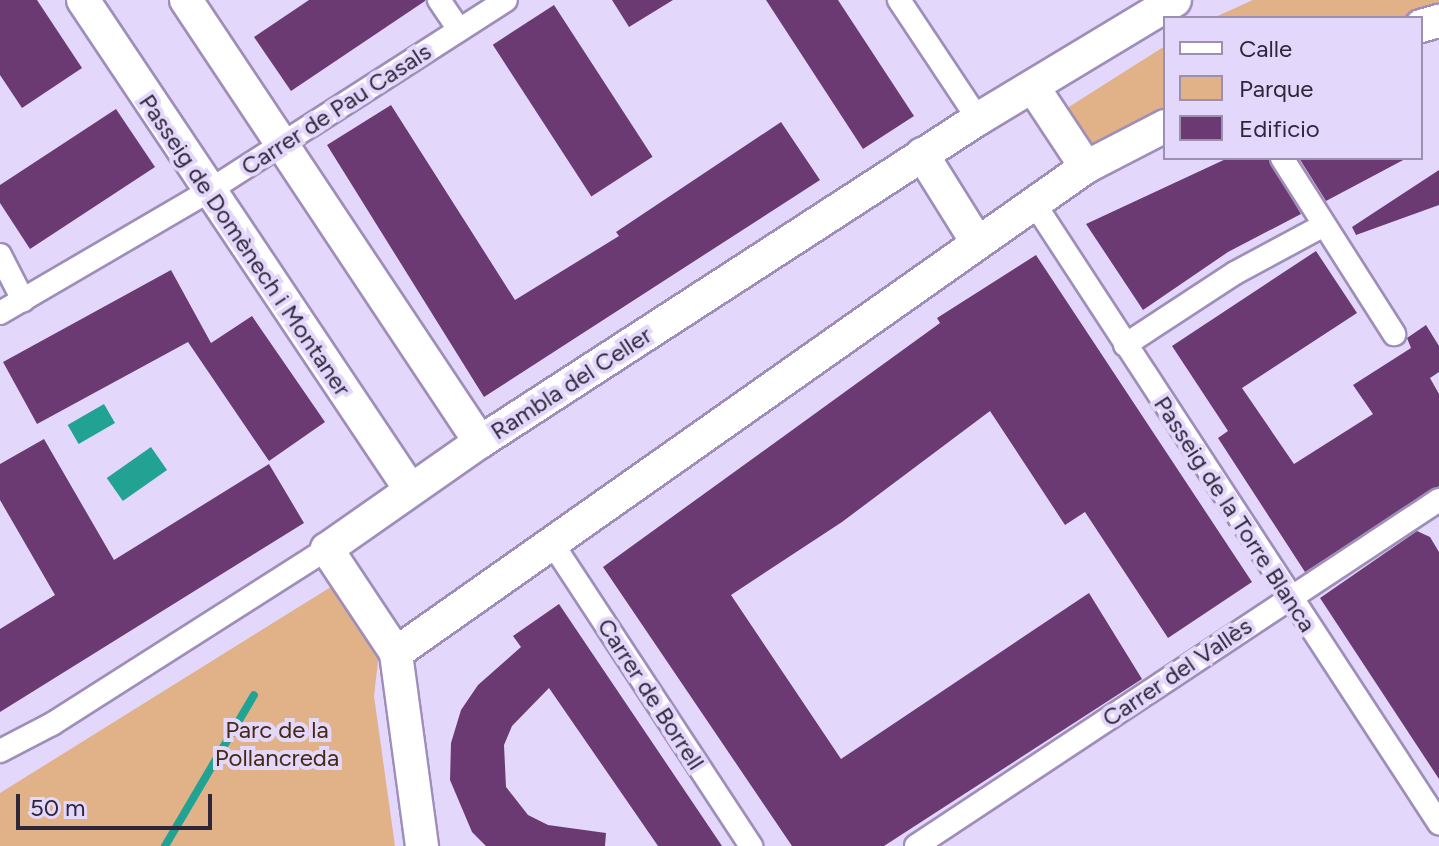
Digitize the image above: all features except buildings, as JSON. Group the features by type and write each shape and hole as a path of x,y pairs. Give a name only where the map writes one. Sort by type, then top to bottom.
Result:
{"street":[{"name":"Passeig de Domènech i Montaner","path":"83,0 207,192 410,489"},
{"path":"186,0 480,442"},
{"path":"439,0 459,30"},
{"name":"Carrer de Pau Casals","path":"0,313 207,192 506,0"},
{"path":"899,0 978,119"},
{"name":"Rambla del Celler","path":"327,549 480,442 922,154 1175,0"},
{"path":"1033,87 1086,167"},
{"path":"396,653 1086,167 1163,127"},
{"path":"922,154 977,242"},
{"path":"1283,160 1394,334"},
{"name":"Passeig de la Torre Blanca","path":"1034,203 1439,823"},
{"path":"1125,345 1235,273 1324,225"},
{"path":"0,255 23,300"},
{"name":"Carrer del Vallès","path":"916,846 1289,596 1439,500"},
{"name":"Carrer de Borrell","path":"552,543 751,846"},
{"path":"0,751 52,724 327,549 396,653 422,846"}],"green space":[{"path":"1253,0 1439,0 1439,12 1423,17 1217,16"},
{"path":"1163,47 1163,108 1087,146 1064,110"},
{"name":"Parc de la Pollancreda","path":"334,585 379,653 374,696 395,846 0,846 0,793"}],"shaded area":[{"path":"104,404 115,423 79,444 68,425"},
{"path":"151,447 167,470 123,501 107,478"}],"waterway":[{"path":"165,846 254,695"}]}
